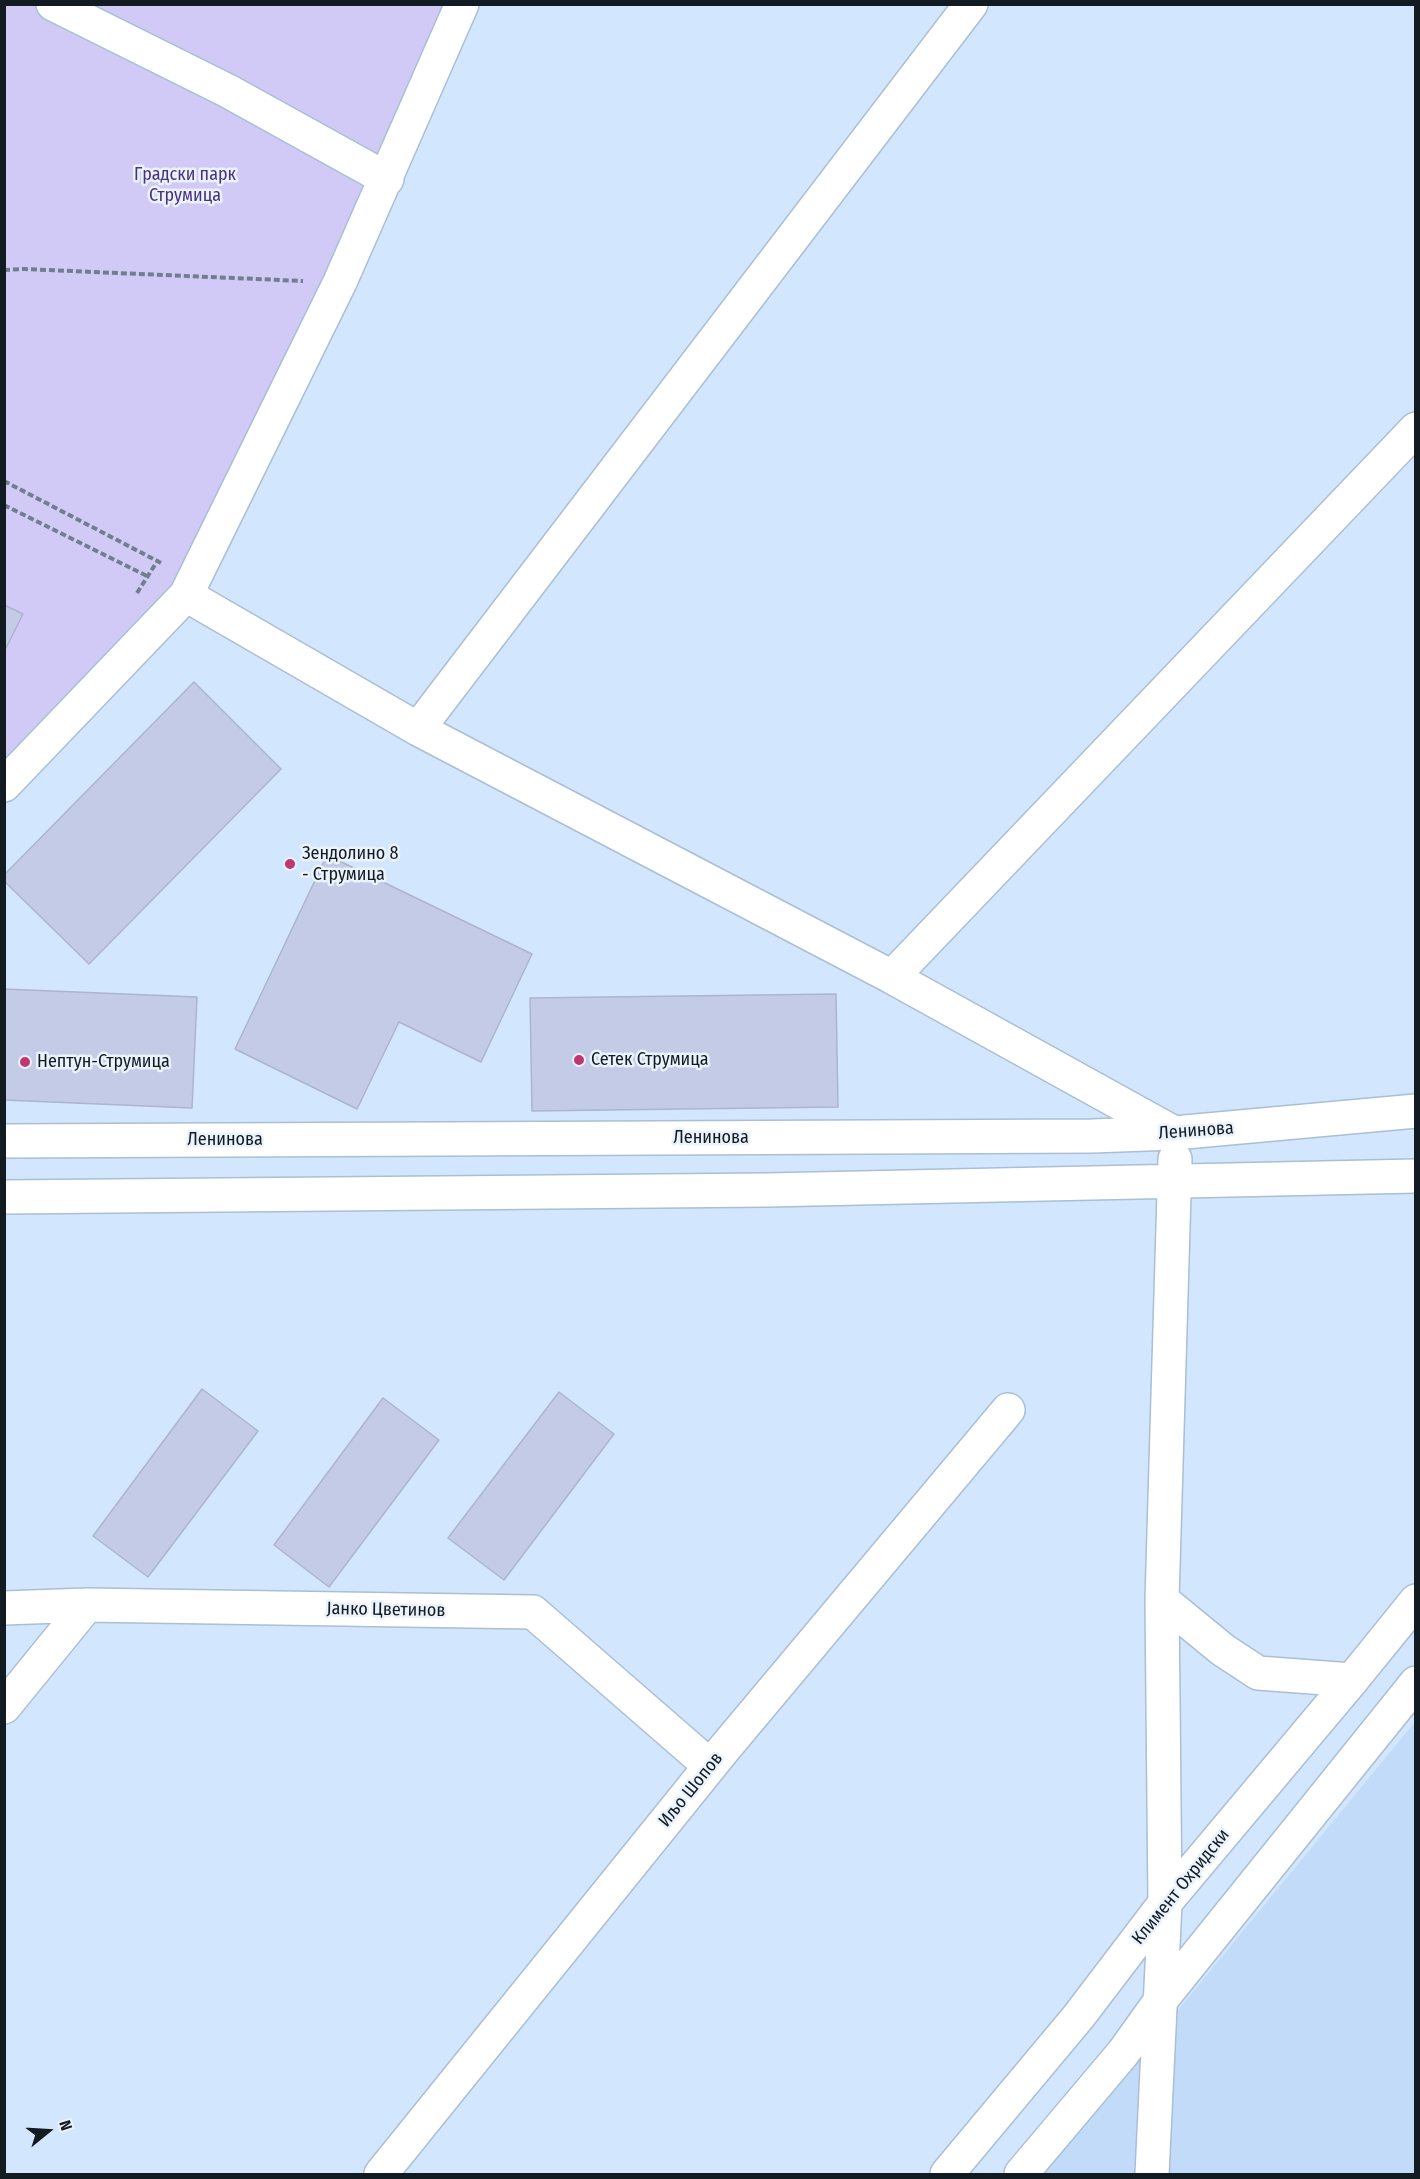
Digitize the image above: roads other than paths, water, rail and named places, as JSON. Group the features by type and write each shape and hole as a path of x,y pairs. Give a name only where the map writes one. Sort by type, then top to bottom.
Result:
{"street":[{"path":"53,4 228,91 387,179"},
{"path":"4,785 186,595 340,282 462,4"},
{"path":"418,729 971,4"},
{"path":"892,977 1416,429"},
{"path":"186,595 418,729 892,977 1174,1133 1175,1180 1162,1600 1166,1904 1152,2175"},
{"name":"Ленинова","path":"4,1141 1080,1136 1174,1133 1416,1111"},
{"path":"4,1197 767,1190 1416,1176"},
{"name":"Иљо Шопов","path":"381,2175 710,1766 1008,1410"},
{"path":"1162,1600 1222,1650 1258,1673 1352,1680"},
{"name":"Климент Охридски","path":"947,2175 1416,1600"},
{"path":"4,1707 87,1605"},
{"name":"Јанко Цветинов","path":"4,1608 87,1605 533,1612 710,1766"},
{"path":"1021,2175 1123,2053 1161,2000 1416,1683"}],"place":[{"name":"Зендолино 8 - Струмица","path":"290,864"},
{"name":"Сетек Струмица","path":"579,1060"},
{"name":"Нептун-Струмица","path":"25,1062"}],"park label":[{"name":"Градски парк Струмица","path":"185,186"}]}
